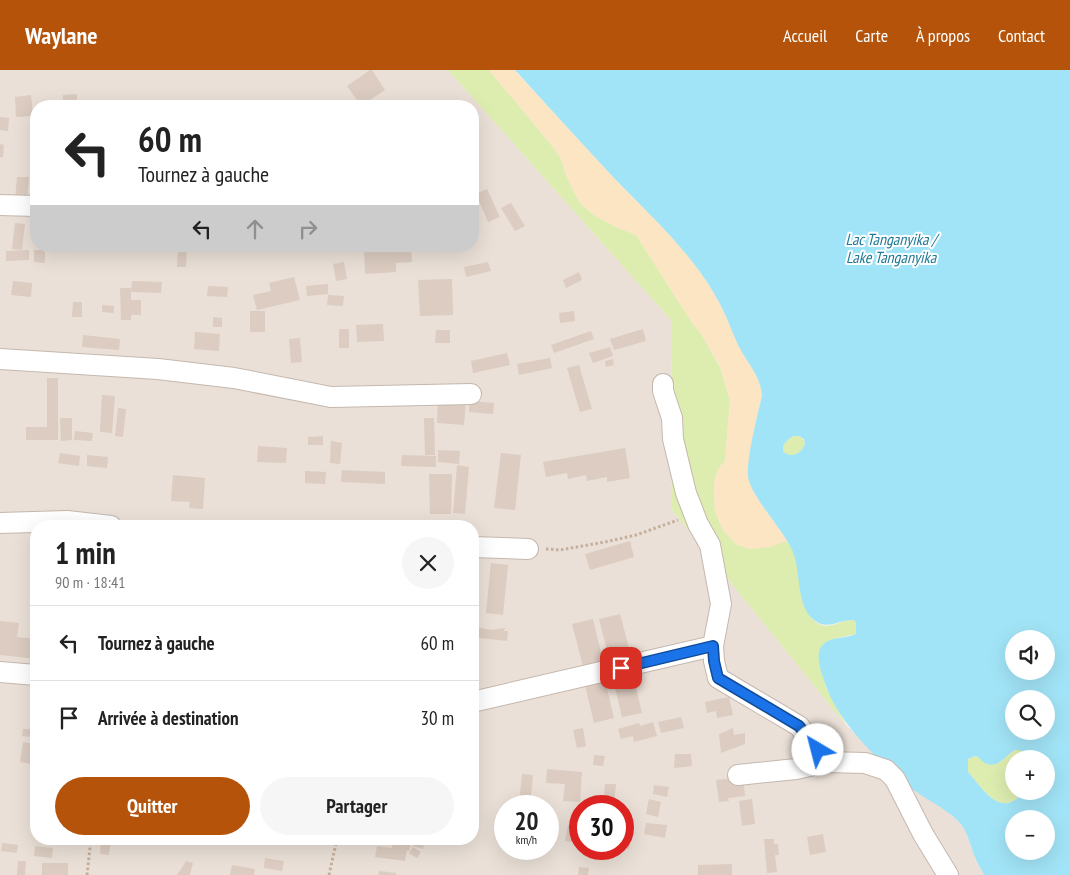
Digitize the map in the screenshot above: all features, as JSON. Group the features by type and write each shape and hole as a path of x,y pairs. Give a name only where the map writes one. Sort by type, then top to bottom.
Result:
{"street":[{"path":"0,205 30,206"},
{"path":"0,359 158,368 234,378 331,396 471,394"},
{"path":"663,384 672,418 673,439 686,493 694,514 710,545 721,604 713,646 718,678 799,726 827,762"},
{"path":"0,523 30,522"},
{"path":"479,547 528,549"},
{"path":"479,700 713,646"},
{"path":"0,672 30,674"},
{"path":"738,775 796,769 827,762 865,763 886,770 895,779 948,875"}],"path":[{"path":"528,549 560,550 605,542 636,535 694,514"},
{"path":"87,875 90,845"},
{"path":"329,875 336,845"}],"shaded area":[{"path":"0,70 448,70 475,100 30,100 30,252 479,252 479,105 671,320 672,510 846,725 912,788 944,809 959,822 966,832 976,861 984,875 0,875"}],"green space":[{"path":"448,70 489,70 553,147 561,159 568,180 580,203 594,215 636,235 702,335 720,367 730,400 725,461 718,469 714,483 715,511 723,530 736,544 750,549 787,541 813,581 801,592 808,614 816,622 826,626 850,620 854,620 856,623 856,634 836,638 819,657 826,688 846,725 672,510 671,320 479,105 479,100 475,100"},
{"path":"793,436 800,437 805,443 802,450 792,455 784,452 783,448 786,442"},
{"path":"975,756 986,763 1000,762 1005,758 1005,800 1014,800 1008,803 1001,803 993,799 968,772 968,759"}],"sand":[{"path":"489,70 514,70 686,253 710,286 723,309 738,345 759,382 762,396 752,441 749,477 758,499 787,541 770,547 750,549 736,544 723,530 715,511 714,483 718,469 725,461 730,400 720,366 702,335 636,235 594,215 580,203 568,180 561,159 553,147"}],"water":[{"name":"Lac Tanganyika / Lake Tanganyika","path":"515,70 1070,70 1070,875 984,875 962,825 947,812 917,792 885,765 859,738 837,708 829,693 821,670 819,654 824,643 856,634 856,623 854,620 849,620 829,625 819,623 808,614 804,607 795,560 789,543 750,484 748,476 749,458 762,396 759,382 738,345 725,314 710,286 686,253","holes":["793,436 799,436 804,439 805,443 802,450 792,455 787,454 783,447"]}],"building":[{"path":"372,70 385,90 370,100 357,100 347,86"},
{"path":"77,94 77,100 63,100 63,95"},
{"path":"31,95 30,116 16,117 15,97"},
{"path":"0,117 9,118 8,131 0,130"},
{"path":"0,144 4,145 3,157 0,157"},
{"path":"17,177 29,177 27,200 15,200"},
{"path":"487,189 500,217 488,222 479,201 479,193"},
{"path":"511,203 525,226 515,231 501,208"},
{"path":"15,223 25,224 22,250 12,249"},
{"path":"29,250 29,260 6,261 6,251"},
{"path":"34,252 45,252 45,263 34,262"},
{"path":"178,252 187,252 186,267 177,267"},
{"path":"364,252 411,252 412,262 396,263 396,272 365,274"},
{"path":"344,262 347,279 336,281 333,264"},
{"path":"488,262 491,271 466,277 464,267"},
{"path":"579,272 582,280 566,288 563,280"},
{"path":"294,277 300,300 257,310 253,295 271,291 269,283"},
{"path":"452,279 453,315 420,316 418,280"},
{"path":"13,281 32,283 31,297 11,295"},
{"path":"132,281 162,282 161,293 131,292"},
{"path":"328,284 328,294 307,296 306,286"},
{"path":"208,286 228,287 227,297 207,296"},
{"path":"120,288 131,288 131,300 141,300 141,315 131,315 131,320 121,320"},
{"path":"328,295 344,296 343,306 327,305"},
{"path":"73,302 82,302 82,317 72,317"},
{"path":"102,305 114,306 114,313 102,312"},
{"path":"250,311 265,311 265,332 250,332"},
{"path":"574,311 575,321 560,323 559,313"},
{"path":"213,317 222,318 222,327 213,327"},
{"path":"383,324 384,341 357,342 356,325"},
{"path":"339,329 349,329 349,348 339,348"},
{"path":"643,329 646,341 614,350 610,339"},
{"path":"436,330 450,330 450,343 435,343"},
{"path":"591,331 594,339 554,353 551,345"},
{"path":"195,332 220,334 219,351 194,349"},
{"path":"83,335 120,339 119,350 82,347"},
{"path":"300,338 302,362 291,363 289,339"},
{"path":"610,347 613,356 593,363 589,353"},
{"path":"507,353 510,365 473,373 471,361"},
{"path":"550,358 552,368 519,375 517,364"},
{"path":"613,359 614,365 606,367 605,361"},
{"path":"579,365 592,409 580,412 567,368"},
{"path":"47,378 58,378 58,440 26,440 26,427 47,427"},
{"path":"102,395 115,396 112,433 100,432"},
{"path":"438,400 466,402 464,425 437,423"},
{"path":"469,401 494,403 493,414 469,412"},
{"path":"118,408 126,409 123,437 115,436"},
{"path":"60,418 72,418 72,440 61,441"},
{"path":"424,418 434,418 435,455 425,455"},
{"path":"75,431 93,433 92,441 74,440"},
{"path":"323,436 323,445 308,445 308,437"},
{"path":"331,441 342,443 340,464 330,463"},
{"path":"258,446 287,448 286,463 257,462"},
{"path":"625,448 630,478 607,482 607,477 587,481 586,475 568,479 567,473 546,477 543,462"},
{"path":"438,450 460,451 459,464 438,462"},
{"path":"60,453 80,456 79,466 58,463"},
{"path":"501,453 521,455 515,510 494,508"},
{"path":"87,455 108,457 107,468 87,466"},
{"path":"402,455 436,456 436,467 401,466"},
{"path":"457,465 469,467 465,514 453,513"},
{"path":"342,470 385,472 385,484 341,482"},
{"path":"305,471 326,472 325,484 305,483"},
{"path":"429,474 452,474 451,514 430,514"},
{"path":"173,475 205,478 203,509 189,508 190,502 171,501"},
{"path":"630,541 634,557 590,570 585,554"},
{"path":"491,563 508,565 503,615 486,613"},
{"path":"620,614 630,652 609,658 599,619"},
{"path":"593,619 603,661 583,666 572,624"},
{"path":"0,621 19,623 17,637 30,638 30,658 0,655"},
{"path":"479,627 491,630 505,628 504,631 508,631 507,641 479,638"},
{"path":"632,671 642,713 622,717 612,675"},
{"path":"604,676 614,718 594,723 584,681"},
{"path":"729,697 733,715 717,718 716,711 707,713 705,702"},
{"path":"681,717 684,728 661,733 658,722"},
{"path":"653,722 657,736 634,742 633,736 621,739 618,729 639,723 640,726"},
{"path":"583,728 586,746 577,748 573,730"},
{"path":"733,728 734,735 745,733 745,744 721,753 719,734"},
{"path":"23,729 30,729 30,737 22,736"},
{"path":"23,742 30,743 30,764 20,762"},
{"path":"675,754 691,754 692,766 674,768"},
{"path":"594,755 605,756 603,766 593,765"},
{"path":"547,769 582,772 580,795 569,795 569,801 563,801 565,784 546,783"},
{"path":"522,774 533,775 531,795 520,795"},
{"path":"743,777 745,796 728,798 729,801 719,802 716,780"},
{"path":"605,784 616,784 615,795 604,795"},
{"path":"654,785 669,787 667,797 653,794"},
{"path":"649,799 661,802 658,817 646,814"},
{"path":"752,799 755,824 742,826 739,801"},
{"path":"646,823 667,825 665,838 644,834"},
{"path":"568,825 569,842 565,841"},
{"path":"823,834 826,852 810,855 807,837"},
{"path":"764,839 774,839 774,844 778,844 779,855 775,855 777,872 767,873"},
{"path":"2,843 18,845 17,853 1,851"},
{"path":"101,845 110,845 109,855 100,854"},
{"path":"392,845 410,845 409,851 407,850 405,861 375,857 377,846 392,848"},
{"path":"413,845 424,845 423,849"},
{"path":"35,846 53,848 52,858 34,856"},
{"path":"413,847 421,852 417,858 409,853"},
{"path":"265,858 284,861 282,871 264,868"},
{"path":"18,861 26,861 25,875 17,875"},
{"path":"186,861 193,863 190,875 177,875"},
{"path":"42,863 68,863 68,875 42,875"},
{"path":"732,864 732,875 698,875 698,865"},
{"path":"232,865 255,869 254,875 230,875"},
{"path":"579,867 589,868 588,875 578,875"},
{"path":"379,871 396,873 396,875 378,875"}],"route":[{"path":"621,668 713,646 718,678 799,726 818,750"}]}
